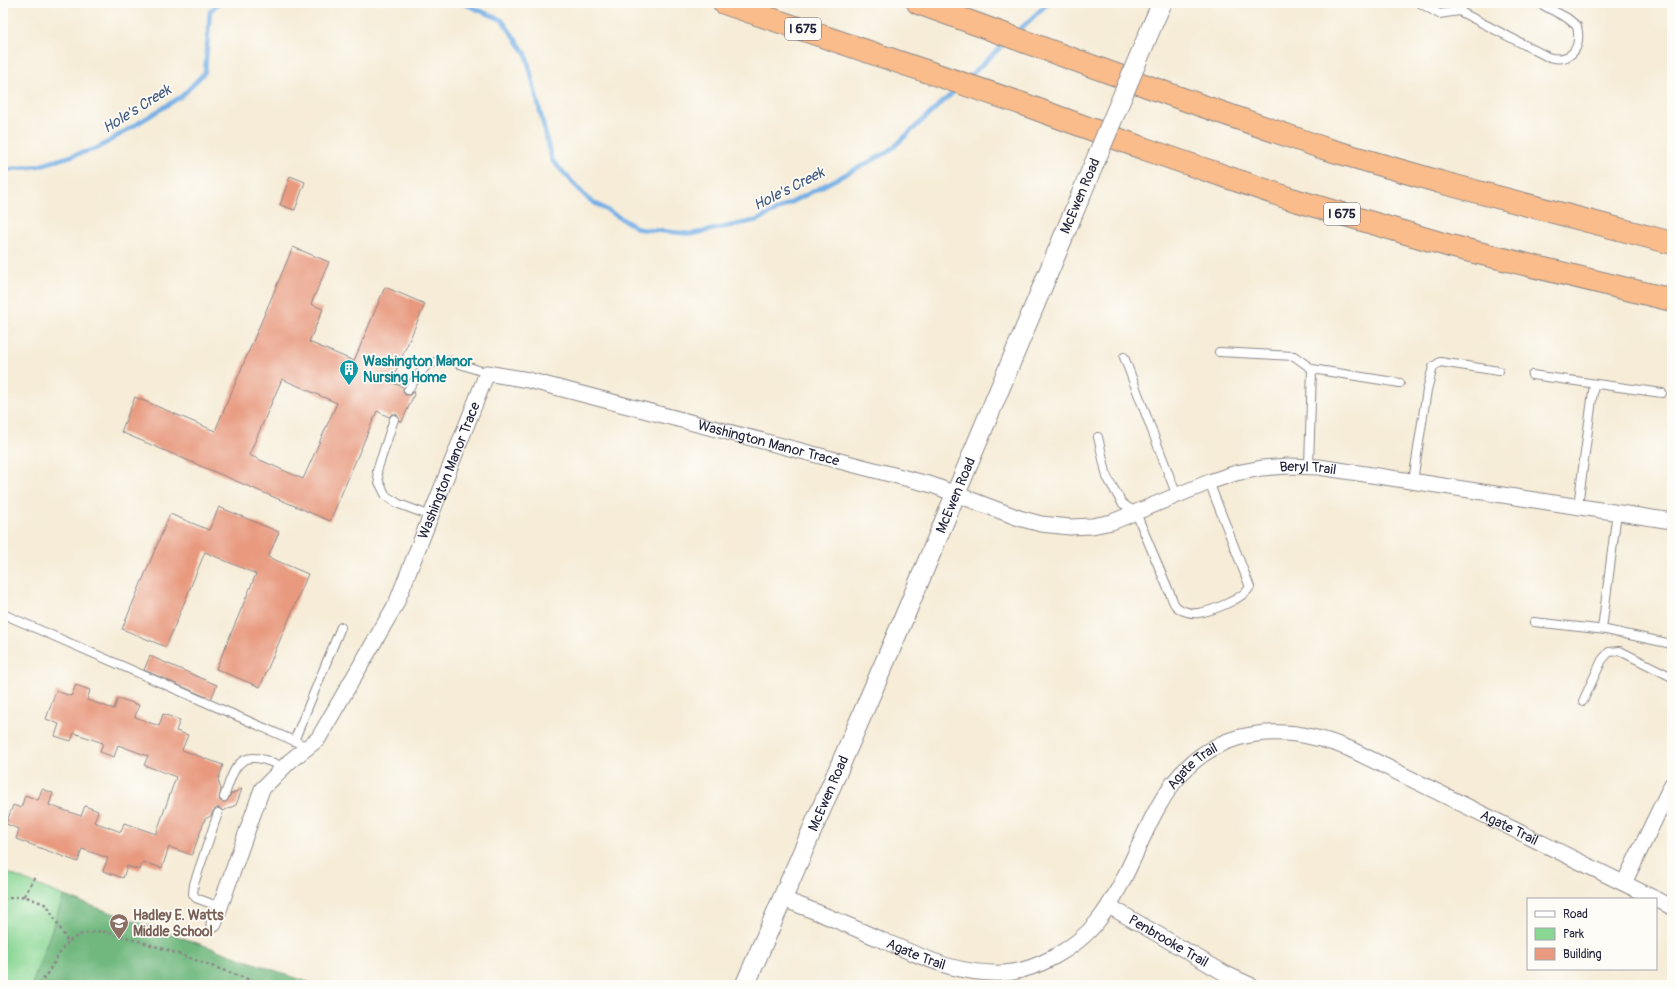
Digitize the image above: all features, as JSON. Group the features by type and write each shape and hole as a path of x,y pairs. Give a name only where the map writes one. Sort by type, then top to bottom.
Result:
{"highway":[{"name":"I 675","path":"724,3 882,55 1020,103 1145,149 1288,198 1450,246 1672,300"},
{"path":"925,5 1177,97 1323,148 1440,182 1672,243"}],"street":[{"name":"McEwen Road","path":"745,985 956,494 1162,3"},
{"name":"Washington Manor Trace","path":"214,924 262,789 285,767 301,744 318,739 396,604 487,372 528,380 932,485 956,494"},
{"name":"Beryl Trail","path":"956,494 1019,518 1041,524 1070,527 1092,526 1112,522 1209,482 1236,473 1262,468 1309,466 1672,521"},
{"name":"Agate Trail","path":"783,899 956,970 977,973 1006,973 1030,968 1067,950 1083,938 1096,923 1109,906 1148,825 1168,789 1180,774 1195,760 1212,749 1229,741 1264,732 1285,732 1307,735 1350,749 1655,898"},
{"path":"1624,883 1672,784"},
{"name":"Agate Trail","path":"1657,899 1672,906"},
{"name":"Penbrooke Trail","path":"1109,906 1226,974 1250,985"}],"lane":[{"path":"1420,3 1439,14 1459,11 1548,57 1564,59 1571,55 1576,49 1578,41 1577,26 1567,18 1539,3"},
{"path":"1459,11 1464,3"},
{"path":"1219,352 1294,356 1312,369 1400,383"},
{"path":"1124,357 1177,496"},
{"path":"408,390 429,363 451,361 487,372"},
{"path":"1413,481 1427,390 1433,367 1440,362 1499,370"},
{"path":"1309,466 1312,369"},
{"path":"1532,376 1662,393"},
{"path":"1578,506 1594,384"},
{"path":"394,419 377,471 379,482 386,496 399,504 431,516"},
{"path":"1098,437 1107,476 1122,503 1136,513 1177,608 1197,614 1235,600 1246,594 1250,587 1209,482"},
{"path":"1602,629 1617,512"},
{"path":"3,614 301,744 341,627"},
{"path":"1534,622 1602,629 1672,644"},
{"path":"1583,702 1602,660 1609,652 1620,651 1672,677"},
{"path":"224,797 235,768 240,762 254,758 285,767"},
{"path":"218,813 194,884 193,894 196,898 220,907"}],"path":[{"path":"24,896 36,875"},
{"path":"3,899 24,896 47,905 68,942"},
{"path":"40,985 68,942 79,935 102,931 173,952 264,985"}],"green space":[{"path":"3,871 64,896 32,985 3,985"},
{"name":"Hadley E. Watts Middle School","path":"64,896 316,985 32,985"}],"building":[{"path":"290,176 305,182 295,210 280,205"},
{"name":"Washington Manor Nursing Home","path":"293,247 329,262 311,304 323,309 309,342 354,361 385,287 425,304 391,382 403,387 403,392 405,395 410,395 415,392 402,422 399,421 396,414 392,414 389,417 377,411 330,521 121,432 135,397 215,431","holes":["282,379 337,403 303,479 249,455"]},
{"path":"219,507 279,532 268,557 308,574 260,687 216,669 256,574 205,552 166,647 122,629 170,514 209,530"},
{"path":"150,656 217,685 211,699 144,670"},
{"path":"76,685 90,690 87,700 114,709 118,698 139,705 135,717 159,726 163,714 180,720 176,731 188,735 182,750 223,765 218,780 221,789 219,798 220,801 227,801 231,794 242,789 236,805 223,811 220,808 217,808 213,811 211,816 205,819 192,855 169,847 162,868 143,862 140,870 127,866 123,878 103,871 108,858 82,849 78,862 16,839 19,829 6,824 13,805 21,808 25,795 38,800 42,789 53,793 49,805 81,816 85,806 98,811 94,822 121,832 124,823 156,834 176,777 144,765 148,756 118,745 114,757 100,752 103,743 74,733 71,741 55,736 59,724 46,719 56,691 71,696"}],"waterway":[{"name":"Hole's Creek","path":"3,170 38,166 98,148 182,96 205,72 210,11 219,3"},
{"name":"Hole's Creek","path":"462,3 502,20 526,54 552,160 588,199 639,229 692,234 758,220 888,152 958,88"},
{"name":"Hole's Creek","path":"1017,32 1048,3"},
{"name":"Hole's Creek","path":"967,79 1007,41"}],"place":[{"name":"Washington Manor Nursing Home","path":"349,386"},
{"name":"Hadley E. Watts Middle School","path":"119,940"}]}
